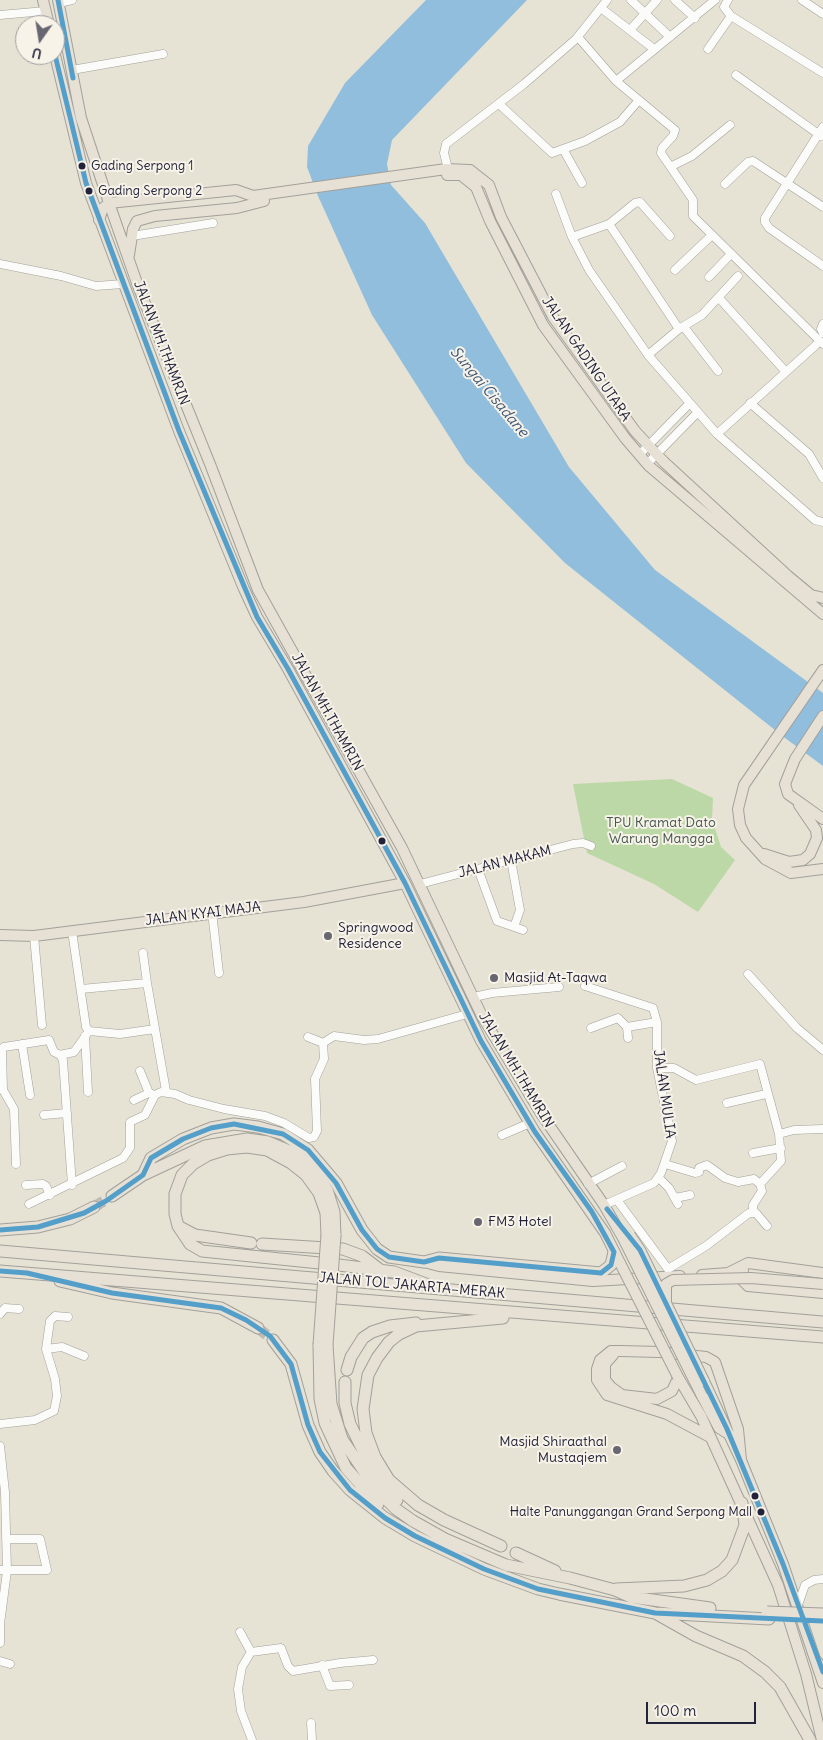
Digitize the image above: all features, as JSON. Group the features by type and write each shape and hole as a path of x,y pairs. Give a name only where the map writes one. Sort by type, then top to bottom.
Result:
{"highway":[{"path":"143,1175 151,1158 183,1139 211,1128 234,1124 283,1134 308,1150 336,1182 362,1230 377,1249 389,1257 424,1262 439,1258 601,1273 611,1265 614,1252"},
{"path":"112,1196 143,1175 205,1146 247,1139 268,1142 294,1153 312,1168 327,1190 334,1212 320,1399 325,1423 334,1446 346,1468 362,1488 415,1536"},
{"path":"331,1235 319,1193 306,1175 291,1163 267,1150 247,1147 227,1149 208,1154 193,1164 182,1175 175,1194 175,1214 178,1226 190,1244 202,1251 394,1272 442,1289"},
{"path":"0,1230 38,1227 70,1219 94,1207"},
{"path":"178,1226 195,1234 256,1243 343,1249 362,1256 381,1271"},
{"name":"JALAN TOL JAKARTA–MERAK","path":"0,1251 823,1322"},
{"name":"JALAN TOL JAKARTA–MERAK","path":"0,1271 536,1316 823,1337"},
{"path":"27,1273 112,1293 221,1308 258,1328"},
{"path":"501,1546 444,1520 406,1496 389,1480 375,1457 366,1433 363,1409 364,1389 377,1358 389,1342 399,1334 416,1326 536,1316"},
{"path":"347,1370 358,1343 372,1332 407,1323 435,1324"},
{"path":"273,1340 291,1364 308,1425 320,1452 333,1470 350,1490 385,1518 415,1536 484,1569 538,1589 655,1613 768,1616 823,1614"},
{"path":"323,1345 331,1404 342,1439 360,1469 382,1496 413,1521 444,1539 506,1565 570,1578 614,1590 631,1597 768,1616 823,1621"},
{"path":"345,1382 345,1403 348,1419 377,1479 410,1512 444,1539"},
{"path":"614,1590 684,1586 707,1580 722,1571 732,1560 745,1526 742,1504"},
{"path":"516,1553 570,1578"},
{"path":"655,1613 696,1636 743,1656 765,1672 780,1687 810,1740"},
{"path":"817,1662 823,1672"}],"main road":[{"path":"44,0 47,15"},
{"name":"JALAN MH.THAMRIN","path":"58,2 82,118 109,203 138,286 210,464 258,590 362,774 420,884 482,1016 540,1112 623,1236"},
{"path":"57,65 83,172 99,220 179,431 244,589 257,617 350,780 405,884 467,1014 505,1084 592,1212 678,1378 702,1411 701,1416 710,1437 742,1504 781,1594 806,1674 822,1740"},
{"name":"JALAN GADING UTARA","path":"109,203 236,190 253,196 268,197 443,172 470,170 483,178 492,190 501,217 553,317 635,431 656,454 788,576 811,595 823,598"},
{"name":"JALAN GADING UTARA","path":"443,172 461,175 476,187 498,237 543,325 639,455 647,464 823,614"},
{"path":"480,195 492,190"},
{"name":"JALAN GADING UTARA","path":"129,256 135,223 140,220 155,216 237,208 268,197"},
{"path":"99,220 103,208 109,203"},
{"path":"823,670 744,785 738,809 740,825 756,851 764,859 791,873 823,870"},
{"path":"823,716 795,758 785,784 788,794 823,819"},
{"path":"350,780 362,774"},
{"path":"756,851 789,862 804,860 810,854 817,838 816,830 794,798"},
{"name":"JALAN KYAI MAJA","path":"0,934 34,936 212,912 304,902 405,884"},
{"path":"448,973 460,968"},
{"path":"592,1212 640,1250 741,1460 798,1605 823,1682"},
{"path":"623,1236 690,1393"},
{"path":"623,1236 702,1396 719,1428 728,1434"},
{"path":"424,1262 439,1266 593,1281 728,1273 748,1263 823,1273"},
{"path":"767,1265 745,1267 742,1270 744,1284 823,1293"},
{"path":"666,1305 666,1284 672,1280 751,1278 823,1284"},
{"path":"710,1437 667,1414 607,1395 597,1380 598,1365 606,1353 611,1351 660,1352 706,1357 715,1362 738,1429 741,1460"},
{"path":"620,1351 609,1357 604,1372 605,1380 622,1395 632,1398 657,1399 672,1391 678,1378"}],"street":[{"path":"58,2 72,0"},
{"path":"443,172 446,144 499,104 578,37 607,0"},
{"path":"630,0 670,37"},
{"path":"630,30 656,0"},
{"path":"675,0 695,18"},
{"path":"616,81 715,0"},
{"path":"728,0 724,7 731,16 823,74"},
{"path":"802,0 823,14"},
{"path":"601,8 654,49"},
{"path":"0,15 46,11"},
{"path":"708,49 731,16"},
{"path":"578,37 616,81 675,130 673,136 661,150 662,155 672,166 693,200 693,216 819,344 717,434"},
{"path":"72,70 163,54"},
{"path":"736,75 821,136"},
{"path":"499,104 548,151 554,153 620,122 639,100"},
{"path":"672,166 692,156 730,124"},
{"path":"823,127 821,136 765,218 769,228 823,266"},
{"path":"563,149 582,183"},
{"path":"725,184 751,161 823,207"},
{"path":"556,194 572,237 589,270 648,355 717,434 819,521"},
{"path":"572,237 609,224 635,203 640,202 670,236"},
{"path":"132,236 213,223"},
{"path":"609,224 681,328 718,371"},
{"path":"675,270 712,235"},
{"path":"709,277 731,254"},
{"path":"0,264 61,276 96,286 123,284"},
{"path":"648,355 681,328 702,315 738,276"},
{"path":"719,298 786,372"},
{"path":"823,324 821,329 823,333"},
{"path":"750,403 809,454 823,478"},
{"path":"639,455 689,404"},
{"path":"647,464 697,413"},
{"name":"JALAN MAKAM","path":"420,884 573,844 583,843 591,846"},
{"path":"511,860 520,910 514,927"},
{"path":"478,869 496,920 524,930"},
{"path":"212,912 219,973"},
{"path":"72,931 87,1033 88,1092"},
{"path":"34,936 42,1025"},
{"path":"143,954 166,1092"},
{"path":"748,974 798,1028 823,1050"},
{"path":"81,989 147,983"},
{"name":"JALAN MULIA","path":"585,986 654,1008 657,1022 657,1068 672,1141 665,1164 654,1183 604,1205"},
{"path":"474,998 492,993 559,987"},
{"path":"322,1044 334,1036 364,1040 378,1039 467,1014"},
{"path":"591,1028 618,1018 627,1027 628,1038"},
{"path":"627,1027 657,1022"},
{"path":"87,1033 120,1034 155,1029"},
{"path":"60,1055 74,1052 87,1033"},
{"path":"308,1037 322,1044"},
{"path":"16,1164 14,1109 1,1090 1,1050 4,1047 50,1040 54,1052 60,1055 63,1060 72,1185"},
{"path":"22,1044 30,1095"},
{"path":"134,1100 166,1092 197,1102 265,1116 284,1123 309,1138 314,1137 317,1132 315,1079 324,1059 322,1044"},
{"path":"657,1068 674,1068 696,1080 760,1064 781,1148 780,1163 760,1184"},
{"path":"29,1204 72,1185 123,1158 130,1148 130,1122 145,1115 152,1094 140,1071"},
{"path":"727,1103 766,1094"},
{"path":"44,1115 67,1113"},
{"path":"502,1135 530,1123"},
{"path":"779,1134 794,1130 823,1130"},
{"path":"753,1153 781,1148"},
{"path":"665,1164 695,1173 699,1172 699,1168 707,1165 725,1178 738,1182 754,1180 760,1184 762,1190 753,1205 753,1212"},
{"path":"588,1184 622,1166"},
{"path":"658,1177 669,1188 676,1201 690,1195"},
{"path":"26,1185 43,1184 50,1195"},
{"path":"617,1200 665,1268 668,1269 706,1246 753,1212"},
{"path":"753,1212 768,1226"},
{"path":"0,1314 5,1308 19,1309"},
{"path":"0,1424 35,1420 54,1411 57,1396 55,1379 46,1349 51,1317 68,1317"},
{"path":"46,1349 62,1347 84,1356"},
{"path":"0,1446 3,1526 6,1539 0,1643"},
{"path":"3,1571 46,1570 40,1539 6,1539"},
{"path":"798,1605 805,1585 823,1578"},
{"path":"240,1632 251,1652"},
{"path":"251,1652 281,1648 288,1666 293,1671 373,1660"},
{"path":"251,1652 242,1668 238,1684 241,1711 252,1740"},
{"path":"0,1661 10,1664"},
{"path":"322,1666 330,1686 349,1685"},
{"path":"311,1724 312,1740"}],"green space":[{"name":"TPU Kramat Dato Warung Mangga","path":"672,779 713,798 712,819 721,847 735,860 698,912 654,884 587,853 573,784"}],"water":[{"name":"Sungai Cisadane","path":"426,0 527,0 392,140 387,164 391,185 425,223 569,467 655,570 823,693 823,766 565,563 466,463 372,315 318,196 307,167 308,146 345,83"}],"tunnel":[{"path":"94,1207 112,1196"},
{"path":"258,1328 273,1340"}],"transit line":[{"path":"58,0 73,78"},
{"path":"0,1230 38,1227 84,1213 106,1201 143,1175 151,1158 183,1139 211,1128 234,1124 283,1134 308,1150 336,1183 362,1230 377,1249 389,1257 424,1262 439,1258 601,1273 611,1265 614,1252 592,1212 535,1132 481,1041 405,883 288,669 257,617 179,431 86,183 57,65"},
{"path":"607,1209 640,1250 727,1429 783,1564 823,1672"},
{"path":"0,1271 27,1273 112,1293 221,1308 246,1320 270,1336 291,1364 308,1425 320,1452 350,1490 385,1518 415,1536 484,1569 538,1589 655,1613 822,1621"}],"place":[{"name":"Gading Serpong 1","path":"82,166"},
{"name":"Gading Serpong 2","path":"89,191"},
{"name":"Springwood Residence","path":"328,936"},
{"name":"Masjid At-Taqwa","path":"494,978"},
{"name":"FM3 Hotel","path":"478,1222"},
{"name":"Masjid Shiraathal Mustaqiem","path":"617,1450"},
{"name":"Halte Panunggangan Grand Serpong Mall","path":"761,1512"}]}
